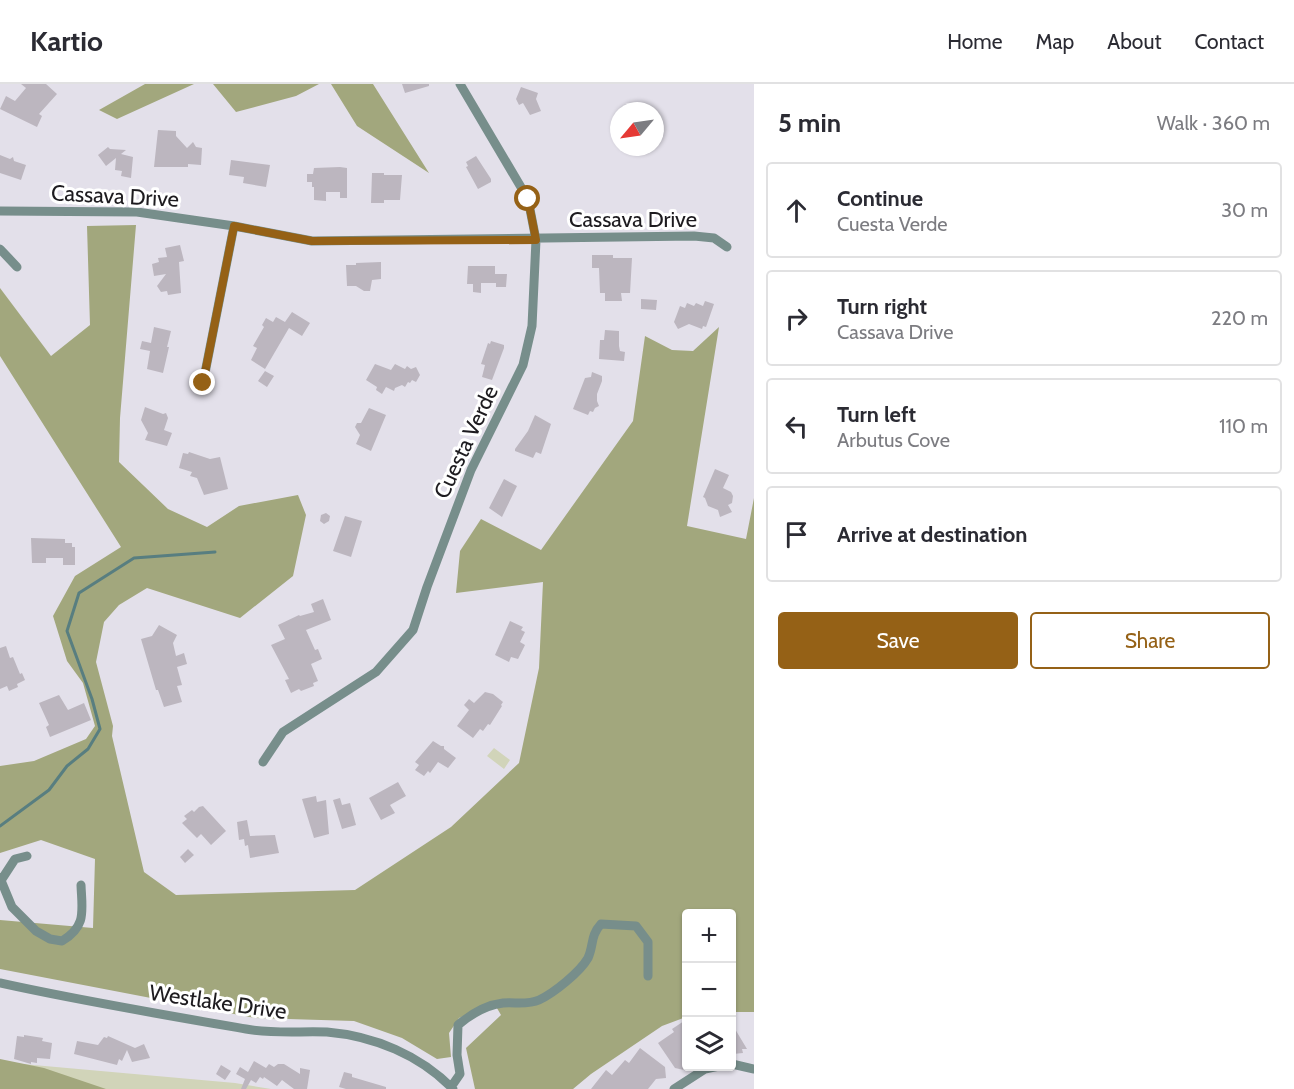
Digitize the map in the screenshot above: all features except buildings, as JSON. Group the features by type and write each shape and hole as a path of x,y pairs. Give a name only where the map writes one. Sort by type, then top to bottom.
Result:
{"street":[{"name":"Cuesta Verde","path":"263,762 283,732 376,672 413,630 471,470 524,365 532,326 536,240 528,199 460,84"},
{"name":"Cassava Drive","path":"0,211 137,212 234,226 312,241 536,240 694,236 714,238 727,247"},
{"path":"203,383 234,226"},
{"path":"0,249 17,267"},
{"path":"27,856 15,859 1,878 12,907 36,931 50,939 62,941 73,934 82,922 81,885"},
{"path":"452,1088 460,1074 457,1055 458,1025 472,1013 501,1003 521,1004 538,1000 567,981 588,958 594,932 601,924 636,926 648,942 648,976"},
{"name":"Westlake Drive","path":"0,982 46,993 263,1032 326,1032 354,1035 388,1045 418,1061 452,1088"},
{"path":"736,1065 754,1069"},
{"path":"674,1089 702,1071"}],"green space":[{"path":"145,84 194,84 117,119 99,110"},
{"path":"213,84 319,84 296,96 236,112"},
{"path":"331,84 373,84 429,173 357,126"},
{"path":"136,225 120,418 119,462 168,509 207,527 239,506 298,495 306,515 293,576 240,618 147,588 119,605 104,622 96,662 113,726 112,736 144,872 176,895 355,890 451,827 519,763 539,668 543,582 456,593 460,551 481,519 541,550 633,421 645,336 672,350 693,351 719,327 687,526 746,539 754,498 754,1012 736,1012 736,909 682,909 682,1018 662,1026 591,1074 573,1089 475,1089 466,1048 501,1015 494,1003 459,1018 449,1033 451,1057 437,1059 402,1038 354,1021 255,1018 0,969 0,920 93,928 95,859 41,840 0,853 0,766 34,761 86,739 95,726 83,683 67,661 53,616 75,576 121,547 0,356 0,288 51,356 90,325 87,226"},
{"path":"494,748 510,760 504,769 487,756"},
{"path":"0,1059 44,1068 106,1089 0,1089"},
{"path":"0,1062 235,1083 271,1089 0,1089"}],"waterway":[{"path":"0,826 49,790 67,766 88,749 100,729 92,699 67,631 79,593 134,558 215,552"}],"route":[{"path":"203,383 234,226 312,241 536,240 528,199"}]}
